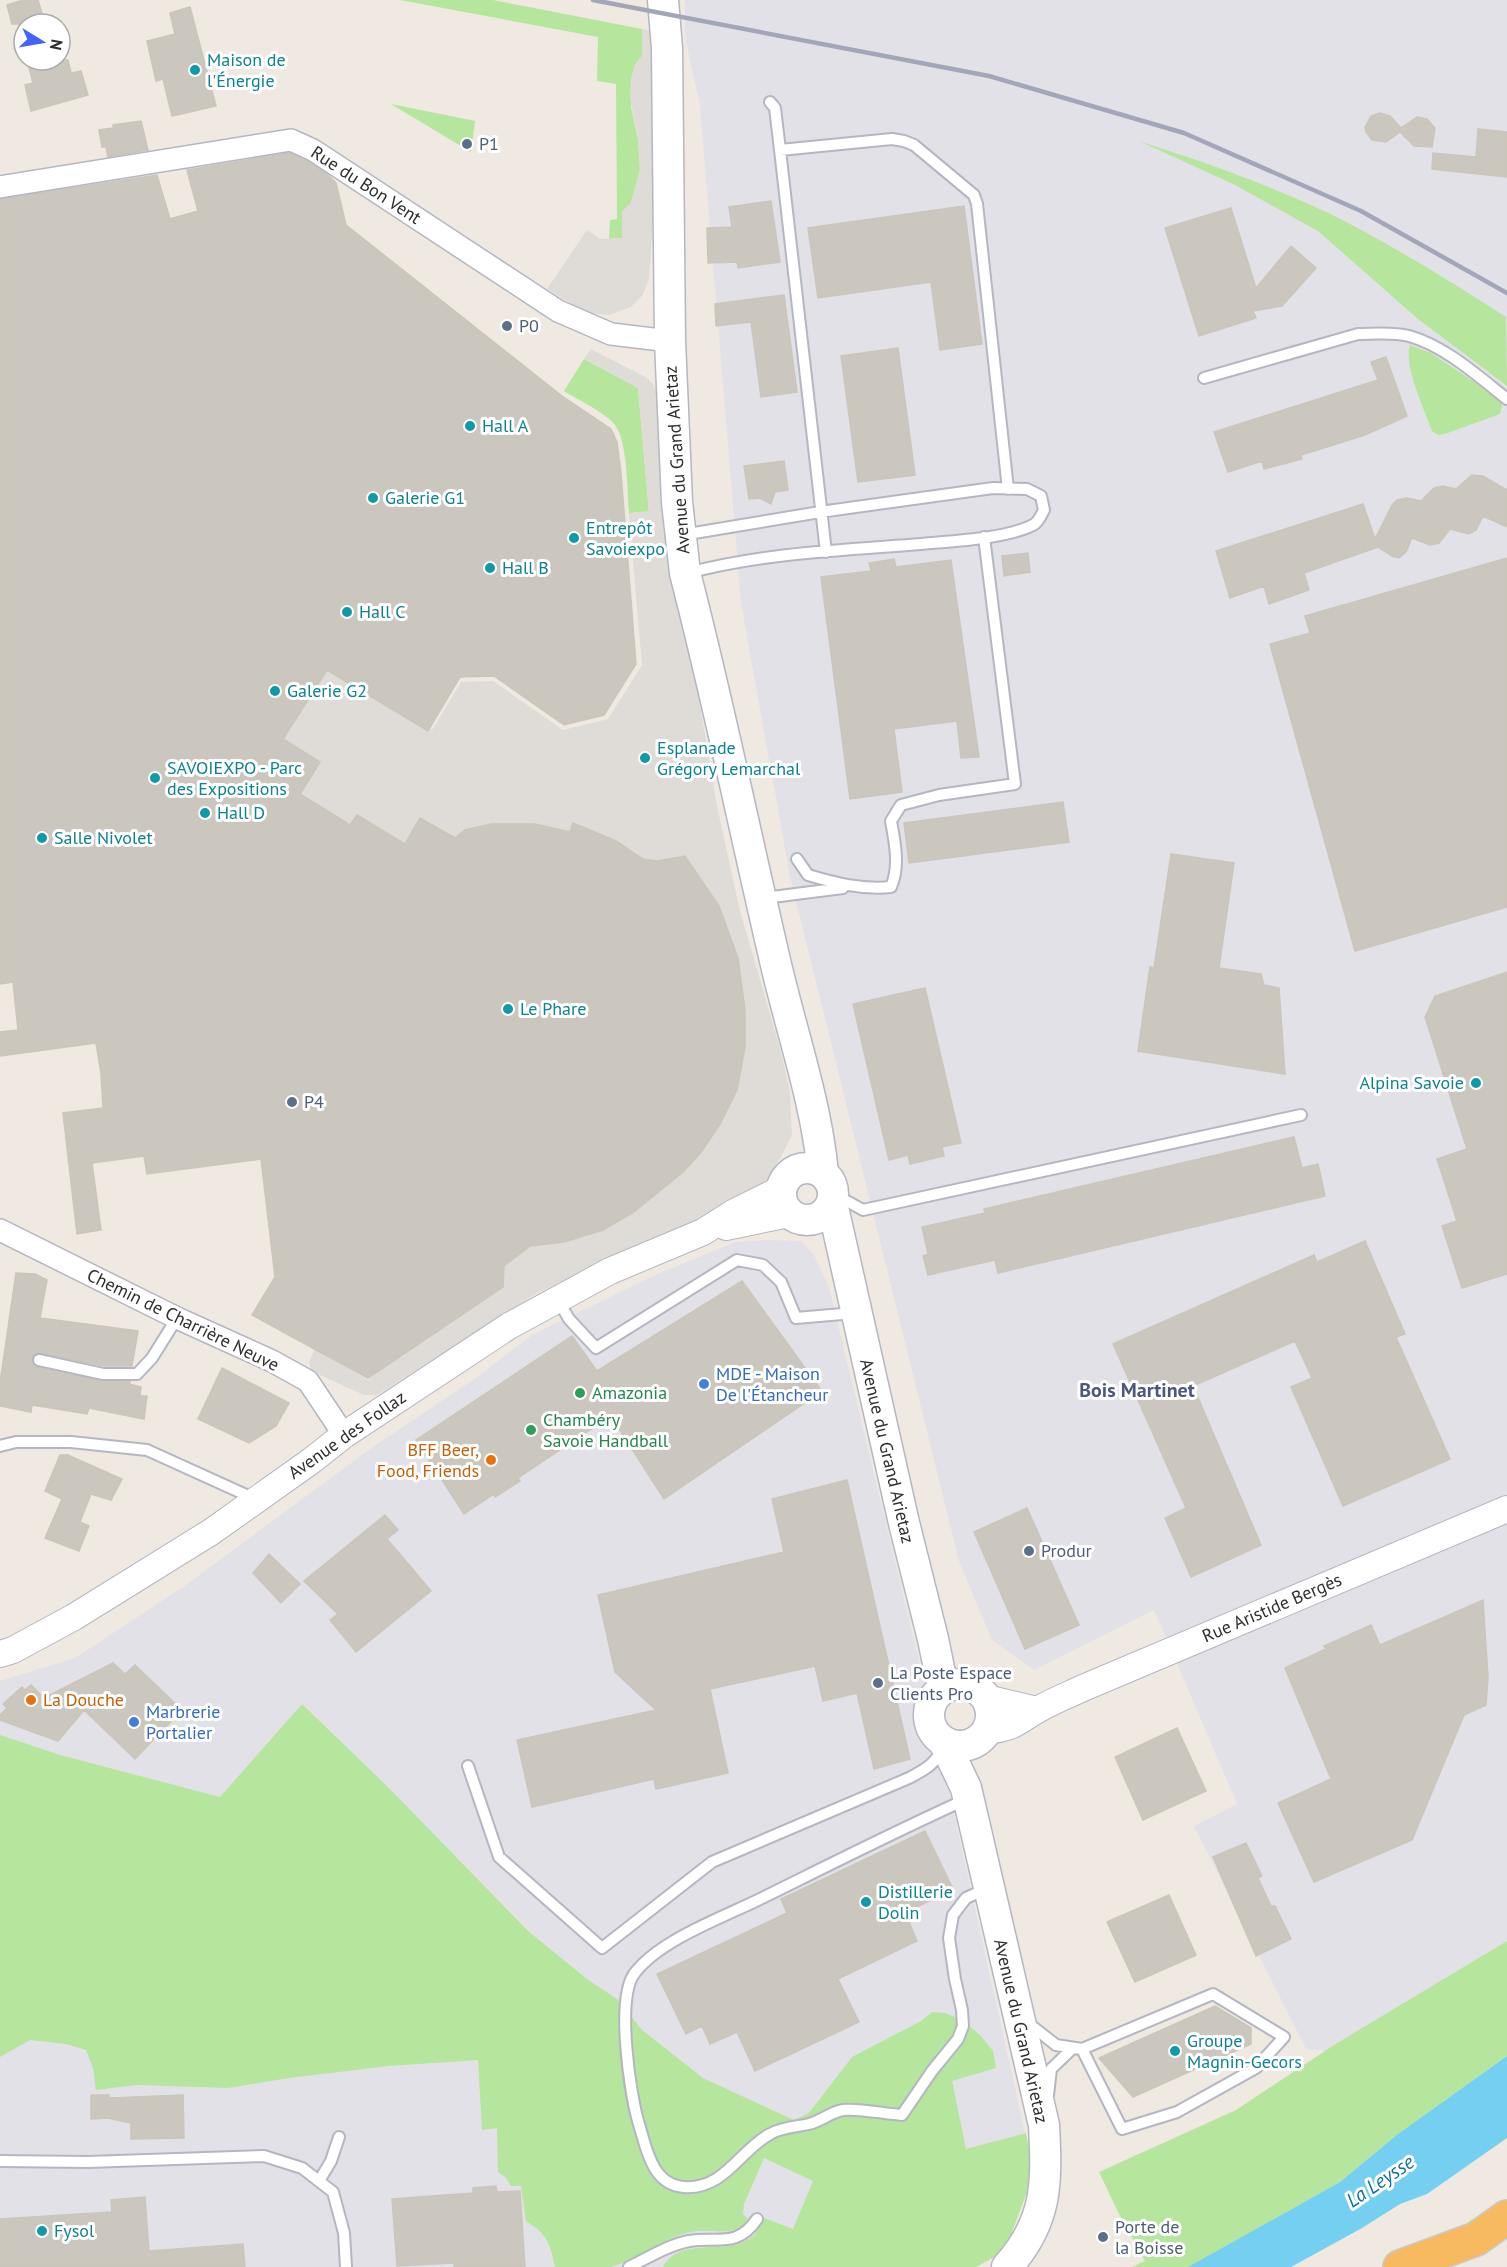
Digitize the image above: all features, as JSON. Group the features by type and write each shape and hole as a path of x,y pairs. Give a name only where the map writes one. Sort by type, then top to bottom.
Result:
{"highway":[{"path":"1437,2267 1507,2217"},
{"path":"1400,2267 1476,2239"}],"main road":[{"name":"Avenue du Grand Arietaz","path":"663,0 667,48 670,341 680,536 685,573 788,1017 812,1101 808,1195 829,1252 844,1262 933,1639 965,1690"},
{"path":"965,1690 990,1707 991,1717 980,1737 965,1746 954,1746 944,1742 936,1735 930,1726 928,1716 935,1696 965,1690"},
{"name":"Avenue du Grand Arietaz","path":"967,1793 980,1737"},
{"name":"Avenue du Grand Arietaz","path":"944,1742 967,1793 1044,2125 1047,2172 1044,2193 1034,2229 1021,2251 1007,2267"}],"street":[{"name":"Rue du Bon Vent","path":"0,187 291,140 313,150 558,311 611,334 670,341"},
{"name":"Avenue des Follaz","path":"0,1654 13,1650 74,1617 211,1532 344,1435 458,1358 557,1298 610,1271 703,1232 733,1213 808,1195"},
{"name":"Chemin de Charrière Neuve","path":"0,1230 177,1318 253,1352 308,1381 344,1435"},
{"name":"Rue Aristide Bergès","path":"980,1737 1021,1722 1037,1710 1083,1688 1507,1509"},
{"path":"965,1690 1037,1710"}],"lane":[{"path":"770,102 775,108 826,552"},
{"path":"780,150 892,139 904,141 914,145 974,195 977,204 1008,489"},
{"path":"1204,378 1358,334 1382,334 1409,336 1442,351 1507,399"},
{"path":"680,536 820,512 993,488 1027,489 1041,496 1044,510 1036,524 1014,532 826,552 714,566 685,573"},
{"path":"797,859 808,875 833,883 872,889 891,887 897,875 896,845 891,821 901,806 939,795 1015,784 984,537"},
{"path":"760,899 855,886"},
{"path":"808,1195 863,1210 1301,1115"},
{"path":"557,1298 569,1319 596,1348 737,1260 763,1265 781,1282 796,1318 855,1313"},
{"path":"39,1360 103,1374 137,1374 152,1358 177,1318"},
{"path":"0,1446 16,1442 71,1442 147,1450 256,1500"},
{"path":"468,1767 499,1857 602,1948 712,1862 928,1768 939,1755 944,1742"},
{"path":"967,1793 669,1944 633,1975 627,1993 624,2022 635,2109 651,2163 659,2176 668,2183 683,2187 700,2186 728,2172 759,2141 780,2129 809,2123 843,2110 902,2115 932,2070 958,2039 963,2026 949,1938 953,1915 966,1898 989,1888"},
{"path":"1044,2125 1051,2069 1077,2048 1213,1994 1284,2037 1256,2068 1246,2074 1177,2112 1122,2129 1077,2048"},
{"path":"1016,2010 1035,2030 1056,2045 1077,2048"},
{"path":"319,2181 331,2161 339,2137"},
{"path":"0,2162 88,2162 264,2156 302,2168 333,2192 344,2233 346,2267"},
{"path":"636,2266 691,2241 731,2239 752,2227 757,2219"}],"shaded area":[{"path":"685,0 1507,0 1507,1956 1348,2053 1306,2049 1194,1826 1237,1804 1154,1610 1034,1670 992,1640 959,1561 790,877 741,603 700,106 685,37"},
{"path":"642,29 653,31 657,156 649,280 642,296 631,307 609,315 587,313 547,289 587,230 600,239 622,238 622,212 631,203 640,170 638,139 630,98 631,78 635,65 642,56"},
{"path":"591,349 647,378 653,384 659,398 682,596 716,801 739,907 781,1052 790,1092 792,1135 760,1189 751,1195 537,1293 377,1395 364,1395 311,1371 309,1361 315,1349 368,1380 428,1334 408,850 272,943 202,929 267,745 320,662 432,730 461,682 493,681 563,730 608,719 642,665 629,513 649,511 638,388 584,359"},
{"path":"801,1241 814,1255 829,1287 933,1719 1034,2173 975,2267 0,2267 0,1681 75,1658 183,1587 370,1449 473,1380 532,1335 651,1277 735,1242"}],"green space":[{"path":"400,0 493,0 642,29 642,56 635,65 631,107 638,139 640,170 631,203 622,212 622,238 609,239 610,220 617,219 616,84 597,81 598,37"},
{"path":"391,104 475,121 471,152"},
{"path":"1139,141 1247,178 1326,212 1411,258 1506,317 1507,386 1418,319 1318,231 1235,185"},
{"path":"1410,345 1431,353 1498,398 1502,404 1500,414 1445,434 1438,435 1432,431 1412,376"},
{"path":"584,359 638,388 649,512 629,513 625,455 615,425 598,411 564,391"},
{"path":"302,1704 390,1789 528,1931 587,1979 617,1999 642,2030 703,2078 794,2120 809,2113 852,2057 921,2021 932,2012 945,2013 962,2020 981,2036 993,2051 996,2068 952,2081 966,2149 1026,2133 1034,2173 1005,2251 976,2267 663,2267 671,2257 681,2251 744,2242 754,2235 764,2218 793,2229 813,2181 764,2158 744,2204 743,2214 748,2219 738,2229 685,2233 633,2259 611,2267 555,2267 543,2235 526,2221 521,2186 511,2186 498,2172 497,2128 482,2130 478,2060 389,2066 228,2088 136,2085 96,2090 93,2068 86,2050 66,2044 30,2040 0,2057 0,1735 60,1755 220,1797"},
{"path":"1507,1941 1507,2056 1398,2134 1340,2182 1188,2267 1132,2267 1145,2261 1099,2172 1236,2110 1334,2045"}],"water":[{"name":"La Leysse","path":"1507,2056 1507,2138 1427,2194 1400,2204 1291,2267 1188,2267 1340,2182 1398,2134"}],"building":[{"path":"23,0 38,0 42,12 12,12 12,24 7,5"},
{"path":"190,7 216,106 172,116 163,79 156,81 147,41 175,34 170,13"},
{"path":"81,71 88,95 31,111 25,85 33,83 30,72 71,73"},
{"path":"1380,113 1390,116 1401,128 1417,117 1427,119 1435,128 1432,147 1414,146 1400,132 1386,142 1372,140 1365,127 1371,116"},
{"path":"141,121 148,150 108,157 106,147 102,147 99,130 113,128 113,125"},
{"path":"1478,129 1507,132 1507,177 1432,169 1433,153 1476,157"},
{"name":"SAVOIEXPO - Parc des Expositions","path":"289,153 307,161 336,183 346,225 562,396 611,429 617,442 621,473 636,664 604,715 564,725 494,676 460,677 428,731 327,670 283,739 320,762 300,794 350,825 357,815 405,844 420,818 455,838 465,830 491,824 535,824 570,832 573,823 616,841 643,859 657,861 685,856 719,906 738,958 745,1010 745,1047 737,1090 720,1124 702,1151 683,1172 634,1212 603,1230 564,1242 530,1246 504,1266 503,1287 368,1378 252,1315 275,1277 261,1159 147,1174 144,1156 92,1163 101,1230 77,1234 63,1113 103,1108 96,1043 0,1056 0,1032 18,1030 13,982 0,984 0,199 157,175 170,219 198,211 187,170"},
{"path":"771,201 780,262 738,268 737,262 708,263 707,228 732,227 729,207"},
{"path":"964,206 982,344 940,350 931,282 818,298 808,228"},
{"path":"1231,208 1256,288 1291,246 1316,268 1282,306 1253,311 1256,318 1199,336 1165,228"},
{"path":"784,295 797,392 761,397 751,322 716,326 715,304"},
{"path":"898,348 915,475 858,482 841,356"},
{"path":"1386,357 1407,416 1365,435 1301,455 1302,459 1264,469 1262,461 1228,472 1214,432 1378,380 1371,362"},
{"path":"784,461 788,490 775,492 771,504 760,498 749,499 744,466"},
{"path":"1472,475 1483,476 1507,490 1507,527 1483,516 1476,530 1469,534 1450,529 1439,543 1430,545 1412,538 1406,552 1399,558 1378,547 1304,573 1309,590 1269,604 1264,586 1230,598 1216,551 1363,504 1375,539 1392,505 1397,500 1407,498 1421,501 1434,488 1443,486 1456,489"},
{"path":"1028,553 1030,572 1004,576 1002,556"},
{"path":"1507,558 1507,907 1355,951 1270,644 1310,633 1305,616"},
{"path":"894,559 896,567 951,560 979,757 961,758 957,721 894,729 902,792 850,799 821,577 871,571 869,563"},
{"path":"1063,802 1069,842 909,863 904,823"},
{"path":"1171,854 1234,863 1219,968 1261,974 1264,985 1279,988 1285,1074 1138,1051 1150,967 1154,968"},
{"name":"Alpina Savoie","path":"1507,972 1507,1274 1462,1288 1442,1226 1457,1221 1437,1159 1467,1149 1425,1017 1435,996"},
{"path":"925,988 961,1143 942,1147 944,1156 910,1164 908,1155 889,1160 853,1004"},
{"path":"1294,1137 1302,1168 1318,1164 1325,1196 998,1273 995,1260 928,1275 923,1256 928,1254 922,1227 985,1213 984,1209"},
{"path":"1365,1241 1405,1334 1396,1337 1450,1459 1343,1506 1291,1387 1312,1378 1295,1341 1193,1386 1261,1545 1191,1577 1165,1518 1186,1508 1113,1344 1314,1255 1317,1262"},
{"path":"16,1273 35,1274 47,1280 40,1318 138,1331 132,1366 104,1366 40,1353 33,1355 32,1362 37,1367 102,1381 130,1382 129,1384 141,1387 140,1396 147,1396 144,1419 89,1408 87,1414 32,1405 31,1412 0,1406 0,1383"},
{"name":"MDE - Maison De l'Étancheur","path":"742,1281 822,1391 664,1499 611,1416 518,1478 520,1481 495,1497 494,1494 464,1514 416,1440 572,1336 597,1371"},
{"path":"222,1368 289,1403 276,1426 249,1443 198,1419"},
{"path":"60,1455 68,1455 122,1479 111,1500 91,1494 80,1522 89,1526 79,1551 45,1538 62,1499 45,1491"},
{"path":"847,1480 910,1759 874,1769 857,1693 823,1701 815,1666 710,1689 728,1773 656,1789 654,1779 532,1807 517,1740 656,1710 615,1672 598,1595 784,1552 772,1499"},
{"path":"1027,1508 1079,1625 1025,1649 974,1532"},
{"path":"385,1515 398,1530 387,1539 431,1591 356,1652 330,1620 338,1614 304,1581"},
{"path":"269,1554 300,1584 281,1603 253,1573"},
{"path":"1483,1600 1488,1677 1486,1705 1464,1715 1412,1840 1314,1882 1278,1803 1331,1779 1285,1668 1326,1649 1324,1646 1371,1625 1380,1645"},
{"name":"Marbrerie Portalier","path":"113,1663 125,1674 135,1665 182,1710 135,1759 84,1710 58,1741 0,1720 0,1715 7,1708 3,1704 22,1687 25,1690 31,1685 44,1698"},
{"path":"1177,1728 1206,1791 1143,1820 1115,1757"},
{"path":"925,1831 953,1889 905,1913 917,1941 838,1979 859,2022 755,2071 737,2032 710,2044 702,2026 686,2034 657,1974 787,1913 781,1899"},
{"path":"1246,1843 1262,1876 1258,1878 1271,1906 1275,1906 1291,1939 1256,1956 1213,1857"},
{"path":"1169,1895 1196,1955 1135,1982 1107,1922"},
{"name":"Groupe Magnin-Gecors","path":"1215,2006 1251,2028 1251,2044 1133,2097 1099,2058"},
{"path":"91,2095 109,2095 109,2098 183,2095 184,2138 131,2139 131,2123 108,2118 91,2119"},
{"path":"496,2186 497,2192 520,2191 525,2267 454,2267 454,2263 397,2266 392,2199 473,2193 473,2188"},
{"name":"Fysol","path":"145,2197 149,2251 243,2244 245,2267 0,2267 0,2219 112,2212 111,2200"}],"railway":[{"path":"593,0 989,76 1184,133 1361,211 1507,293"}],"place":[{"name":"Maison de l'Énergie","path":"195,70"},
{"name":"P1","path":"467,144"},
{"name":"P0","path":"507,326"},
{"name":"Hall A","path":"470,426"},
{"name":"Galerie G1","path":"373,498"},
{"name":"Entrepôt Savoiexpo","path":"574,538"},
{"name":"Hall B","path":"490,568"},
{"name":"Hall C","path":"347,612"},
{"name":"Galerie G2","path":"275,691"},
{"name":"Esplanade Grégory Lemarchal","path":"645,758"},
{"name":"SAVOIEXPO - Parc des Expositions","path":"155,778"},
{"name":"Hall D","path":"205,813"},
{"name":"Salle Nivolet","path":"42,838"},
{"name":"Le Phare","path":"508,1009"},
{"name":"Alpina Savoie","path":"1476,1083"},
{"name":"P4","path":"292,1102"},
{"name":"MDE - Maison De l'Étancheur","path":"704,1384"},
{"name":"Amazonia","path":"580,1393"},
{"name":"Chambéry Savoie Handball","path":"531,1430"},
{"name":"BFF Beer, Food, Friends","path":"491,1460"},
{"name":"Produr","path":"1029,1551"},
{"name":"La Poste Espace Clients Pro","path":"878,1683"},
{"name":"La Douche","path":"31,1700"},
{"name":"Marbrerie Portalier","path":"134,1722"},
{"name":"Distillerie Dolin","path":"866,1902"},
{"name":"Groupe Magnin-Gecors","path":"1175,2051"},
{"name":"Fysol","path":"42,2231"},
{"name":"Porte de la Boisse","path":"1103,2237"}],"district":[{"name":"Bois Martinet","path":"1137,1390"}]}
